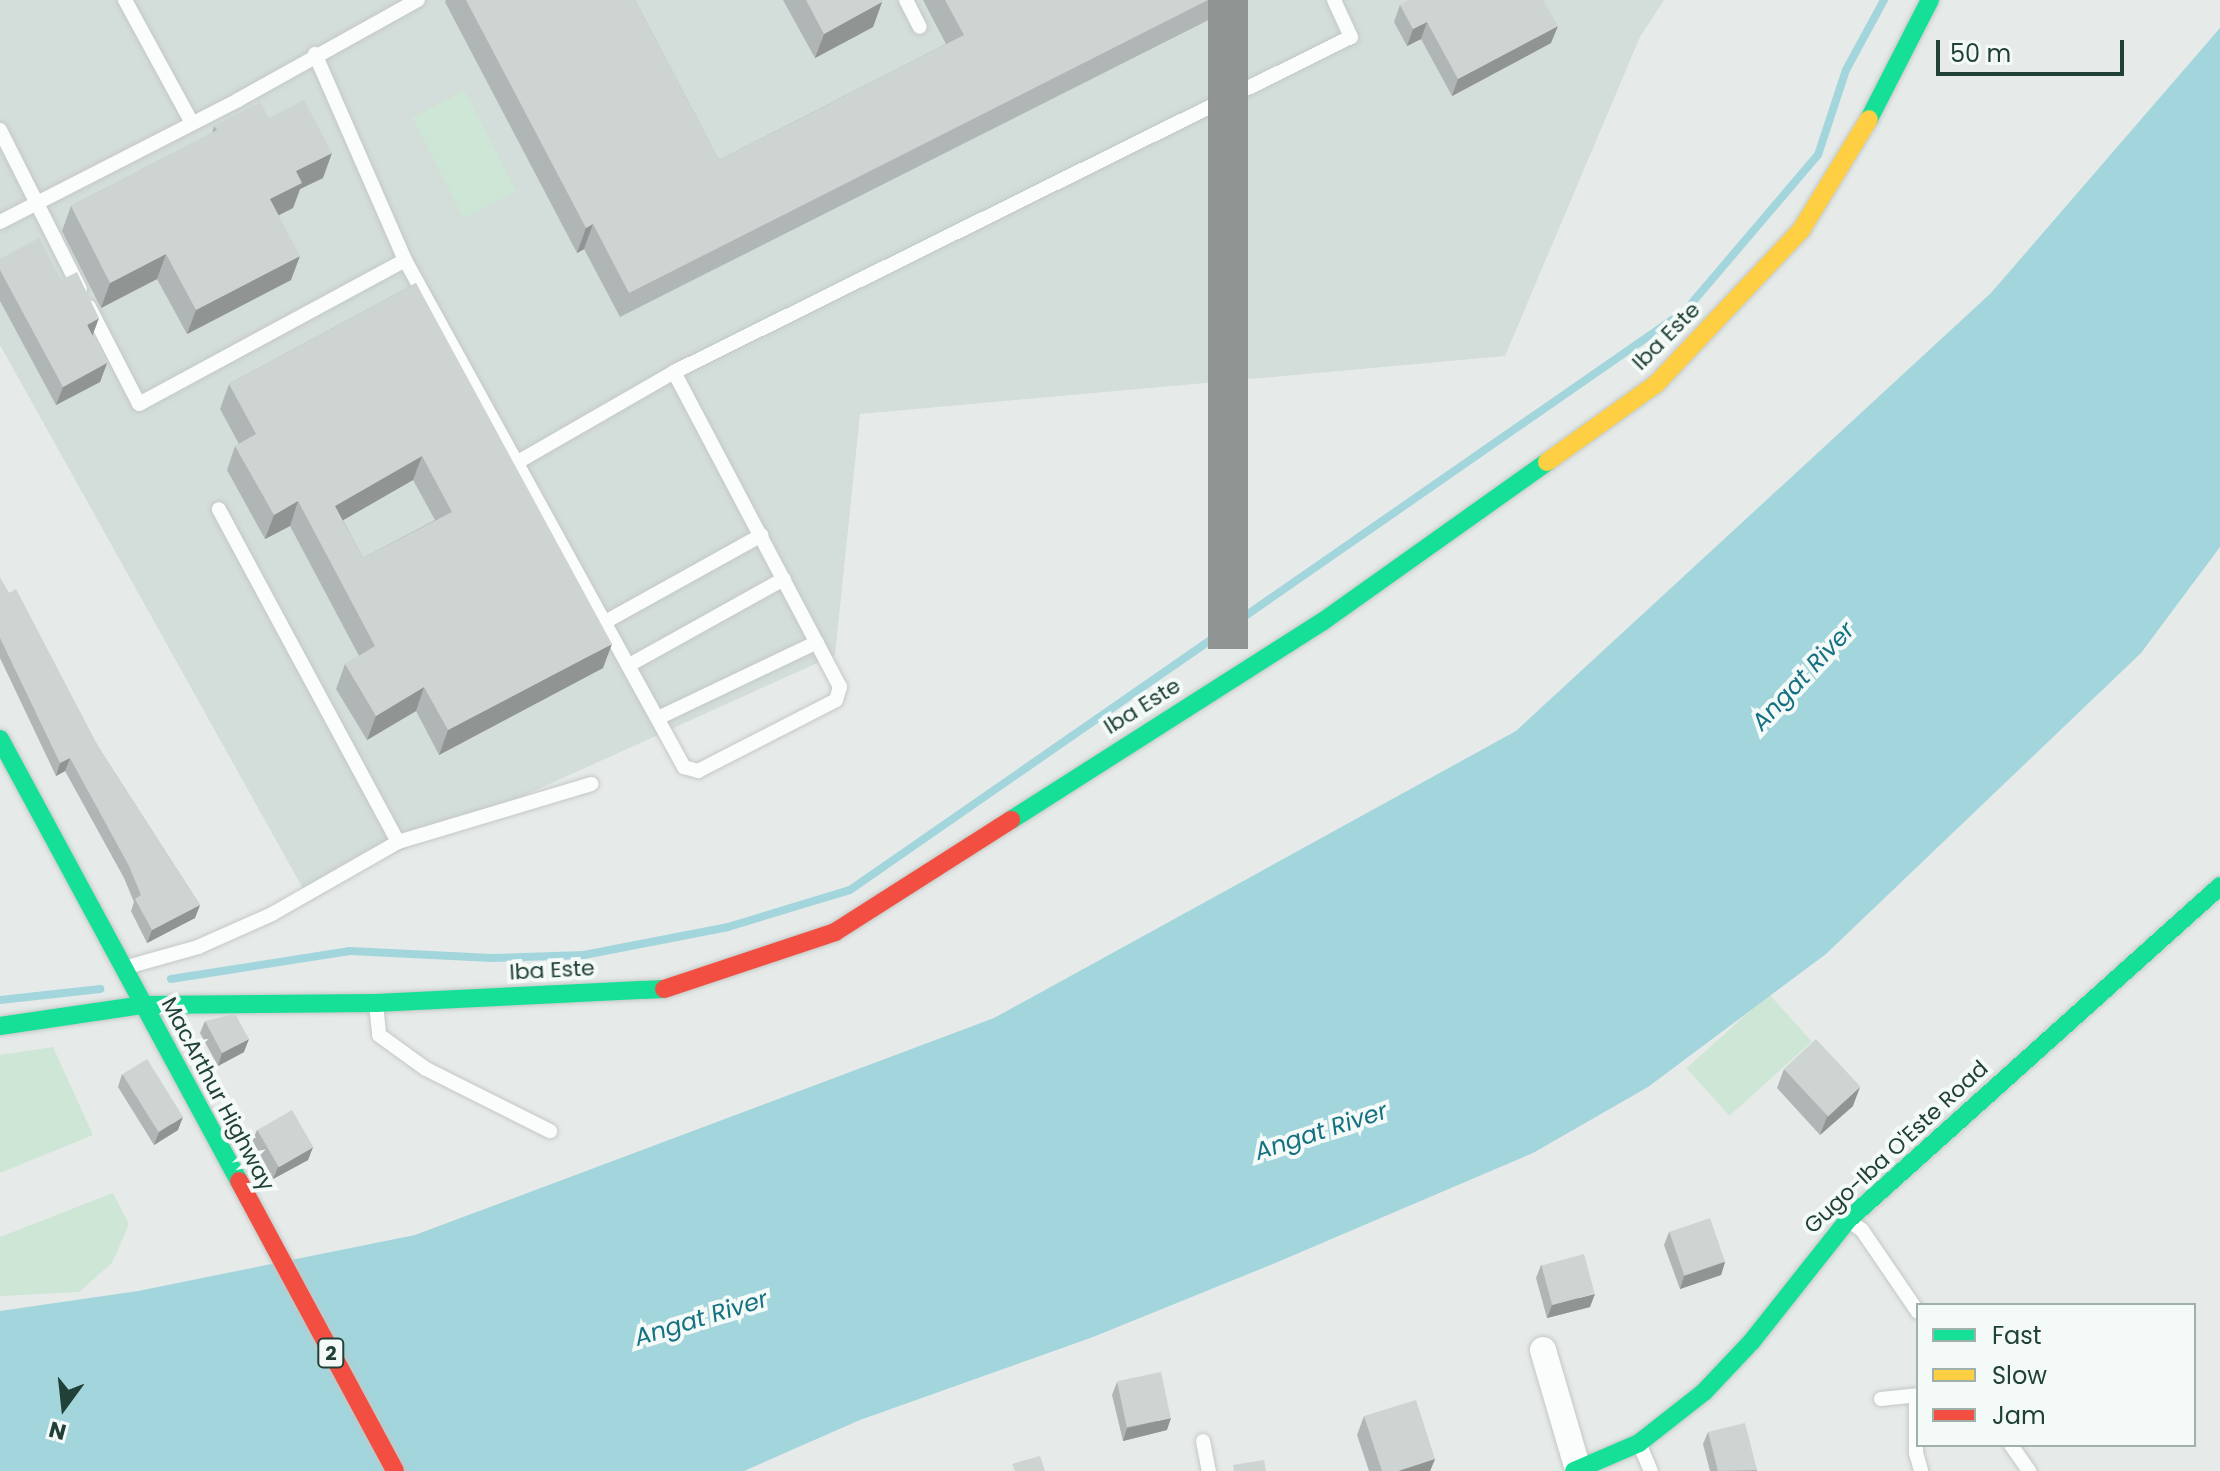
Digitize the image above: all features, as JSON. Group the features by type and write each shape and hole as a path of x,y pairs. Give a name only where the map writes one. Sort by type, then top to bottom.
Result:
{"main road":[{"name":"Iba Este","path":"0,1026 143,1005 376,1003 674,988 835,932 933,874 1116,749 1322,622 1656,384 1801,230 1862,133 1930,0"},
{"name":"MacArthur Highway","path":"0,739 395,1471"},
{"name":"Gugo-Iba O'Este Road","path":"1576,1470 1639,1443 1704,1392 1752,1341 1848,1220 2220,886"}],"street":[{"path":"1543,1350 1576,1470"}],"lane":[{"path":"125,0 191,121"},
{"path":"0,222 418,0"},
{"path":"906,0 920,27"},
{"path":"516,463 674,372 1351,37 1334,0"},
{"path":"315,54 405,260 631,664 684,767 698,771 836,700 840,687 674,372"},
{"path":"0,130 139,404 405,260"},
{"path":"219,509 398,842"},
{"path":"605,622 762,535"},
{"path":"631,664 784,579"},
{"path":"658,718 817,642"},
{"path":"123,968 198,947 272,914 398,842 591,784"},
{"path":"376,1003 379,1035 426,1069 550,1131"},
{"path":"1848,1220 1862,1230 1916,1309"},
{"path":"1881,1399 1916,1396"},
{"path":"1203,1441 1209,1471"},
{"path":"1639,1443 1651,1471"},
{"path":"1916,1447 1921,1471"},
{"path":"2012,1447 2029,1471"}],"shaded area":[{"path":"0,0 1664,0 1640,37 1505,356 860,414 835,655 306,894 0,345"}],"green space":[{"path":"465,91 516,192 464,218 412,118"},
{"path":"1769,994 1812,1042 1729,1116 1687,1068"},
{"path":"53,1047 93,1135 0,1173 0,1055"},
{"path":"113,1193 129,1224 112,1263 79,1292 0,1296 0,1237"}],"water":[{"name":"Angat River","path":"2220,28 2220,547 2141,653 1826,954 1648,1087 1533,1153 1268,1266 1093,1337 860,1420 744,1471 0,1471 0,1311 138,1291 415,1235 994,1018 1516,731 1991,293"}],"building":[{"path":"466,0 635,0 719,160 964,35 945,0 1208,0 629,293 593,224 586,228"},
{"path":"806,0 881,0 882,2 824,34"},
{"path":"1409,0 1543,0 1558,26 1458,79 1427,22 1413,29 1400,5"},
{"path":"304,100 332,153 296,171 302,183 270,199 300,256 196,310 166,254 110,283 71,206 217,130 214,126 260,102 269,118"},
{"path":"39,238 61,280 77,272 99,318 87,325 107,363 63,387 0,270 0,259"},
{"path":"416,283 612,644 448,730 424,687 376,716 345,664 375,646 298,501 274,515 235,446 256,434 229,384","holes":["422,456 452,512 363,558 335,506"]},
{"path":"0,578 9,593 16,589 99,748 200,905 152,930 135,899 141,895 129,866 70,758 60,763 0,638"},
{"path":"235,1014 249,1039 222,1053 205,1021"},
{"path":"1816,1039 1860,1087 1828,1117 1784,1069"},
{"path":"147,1059 183,1117 158,1132 122,1074"},
{"path":"292,1110 314,1147 279,1167 257,1130"},
{"path":"1710,1218 1725,1261 1684,1275 1669,1232"},
{"path":"1584,1254 1595,1294 1552,1305 1541,1265"},
{"path":"1161,1372 1171,1418 1127,1427 1117,1381"},
{"path":"1416,1400 1435,1459 1398,1471 1382,1471 1364,1416"},
{"path":"1745,1423 1757,1470 1718,1471 1708,1432"},
{"path":"1040,1456 1045,1471 1015,1471 1012,1464"},
{"path":"1264,1460 1266,1471 1234,1471 1233,1465"}],"waterway":[{"path":"171,979 350,951 492,958 584,955 728,927 850,890 1685,311 1818,155 1846,70 1884,0"},
{"path":"0,1000 100,989"}],"traffic: fast":[{"path":"1869,119 1930,0"},
{"path":"1011,820 1322,622 1547,462"},
{"path":"0,739 239,1181"},
{"path":"1574,1471 1639,1443 1704,1392 1752,1341 1848,1220 2220,886"},
{"path":"0,1026 143,1005 376,1003 664,989"}],"traffic: slow":[{"path":"1547,462 1656,384 1801,230 1869,119"}],"traffic: jam":[{"path":"664,989 835,932 1011,820"},
{"path":"239,1181 395,1471"}]}
